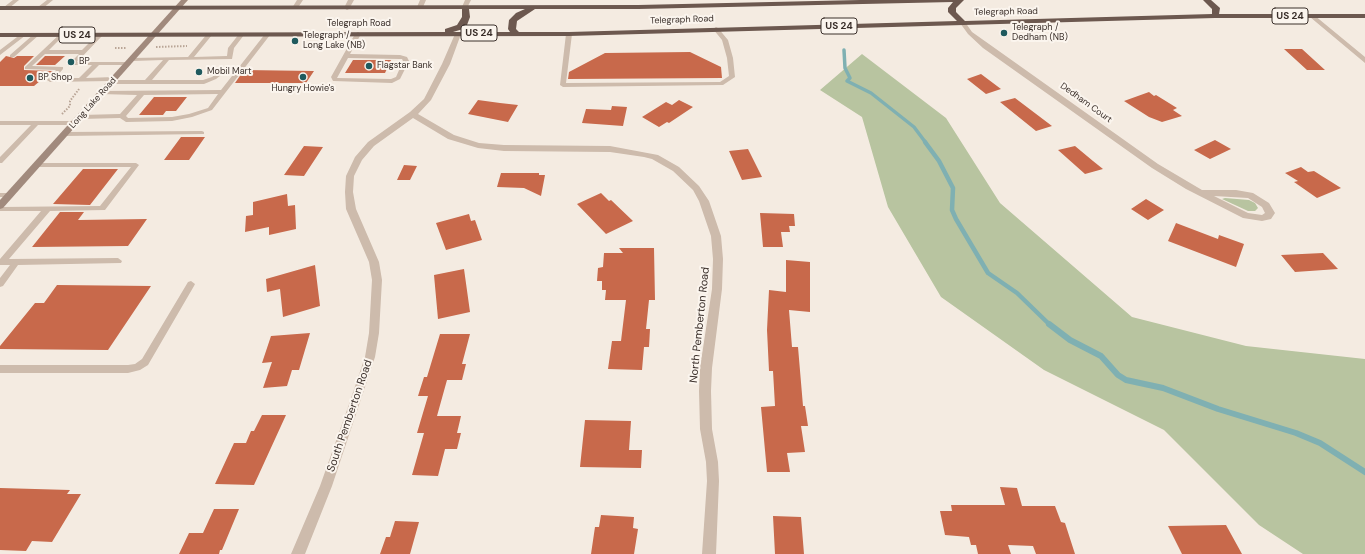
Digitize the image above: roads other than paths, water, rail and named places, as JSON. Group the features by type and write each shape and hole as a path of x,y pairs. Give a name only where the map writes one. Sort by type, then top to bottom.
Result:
{"highway":[{"name":"Telegraph Road","path":"3,8 347,8 422,4 538,7 959,0"},
{"path":"959,0 952,8 952,12 963,23"},
{"path":"1207,0 1216,8 1215,16"},
{"path":"442,34 460,27 464,23 467,4"},
{"path":"516,33 512,29 513,20 519,15 538,7"},
{"name":"Telegraph Road","path":"0,35 569,34 1215,16 1365,16"}],"main road":[{"name":"Long Lake Road","path":"0,207 185,0"}],"street":[{"path":"1312,16 1365,61"},
{"name":"Dedham Court","path":"963,23 970,33 986,46 1155,166 1189,187 1202,194 1246,216 1262,218 1268,217 1270,213 1266,205 1250,195 1236,193 1202,194"},
{"name":"South Pemberton Road","path":"298,554 326,486 353,410 370,357 374,333 377,280 374,262 351,209 349,192 350,176 358,159 371,144 413,114 427,100 446,64 458,34"},
{"name":"North Pemberton Road","path":"413,114 451,137 478,145 504,148 610,149 644,154 660,159 676,169 696,188 704,201 716,236 718,259 718,289 704,391 706,429 712,462 713,481 709,554"}],"lane":[{"path":"3,8 16,0"},
{"path":"40,8 50,0"},
{"path":"295,8 300,0"},
{"path":"347,8 352,0"},
{"path":"569,34 563,85 722,84 732,77 730,58 725,40 716,29"},
{"path":"61,35 27,68 60,68 72,64 167,59 229,61 231,48 241,34"},
{"path":"346,56 405,58 406,61 398,78 392,81 338,81 334,77 358,34"},
{"path":"0,53 23,35"},
{"path":"12,56 36,35"},
{"path":"72,64 100,35"},
{"path":"189,59 209,35"},
{"path":"122,116 126,120 172,119 190,116 210,109 267,35"},
{"path":"44,52 84,52"},
{"path":"147,82 167,59"},
{"path":"81,80 97,63"},
{"path":"60,68 50,80 204,82 214,78 222,72"},
{"path":"102,93 222,92"},
{"path":"1,124 36,123 122,116 142,93"},
{"path":"0,161 36,123"},
{"path":"65,134 202,134"},
{"path":"0,207 102,208 136,165 37,165"},
{"path":"0,195 10,195"},
{"path":"1,262 48,208"},
{"path":"1,262 118,261"},
{"path":"0,284 16,262"},
{"path":"0,369 128,370 137,367 145,362 191,284"}],"waterway":[{"path":"844,50 845,68 850,78 847,81 871,93 914,127 926,143"},
{"path":"925,142 939,161 953,188 952,210 956,219 988,273 1017,293 1050,325"},
{"path":"1049,324 1070,340 1101,356 1118,375 1126,380 1163,388 1218,409 1296,433 1320,443 1365,472"}],"place":[{"name":"Telegraph / Dedham (NB)","path":"1004,33"},
{"name":"Telegraph / Long Lake (NB)","path":"295,41"},
{"name":"BP","path":"71,62"},
{"name":"Flagstar Bank","path":"369,66"},
{"name":"Mobil Mart","path":"199,72"},
{"name":"Hungry Howie's","path":"303,77"},
{"name":"BP Shop","path":"30,78"}]}
